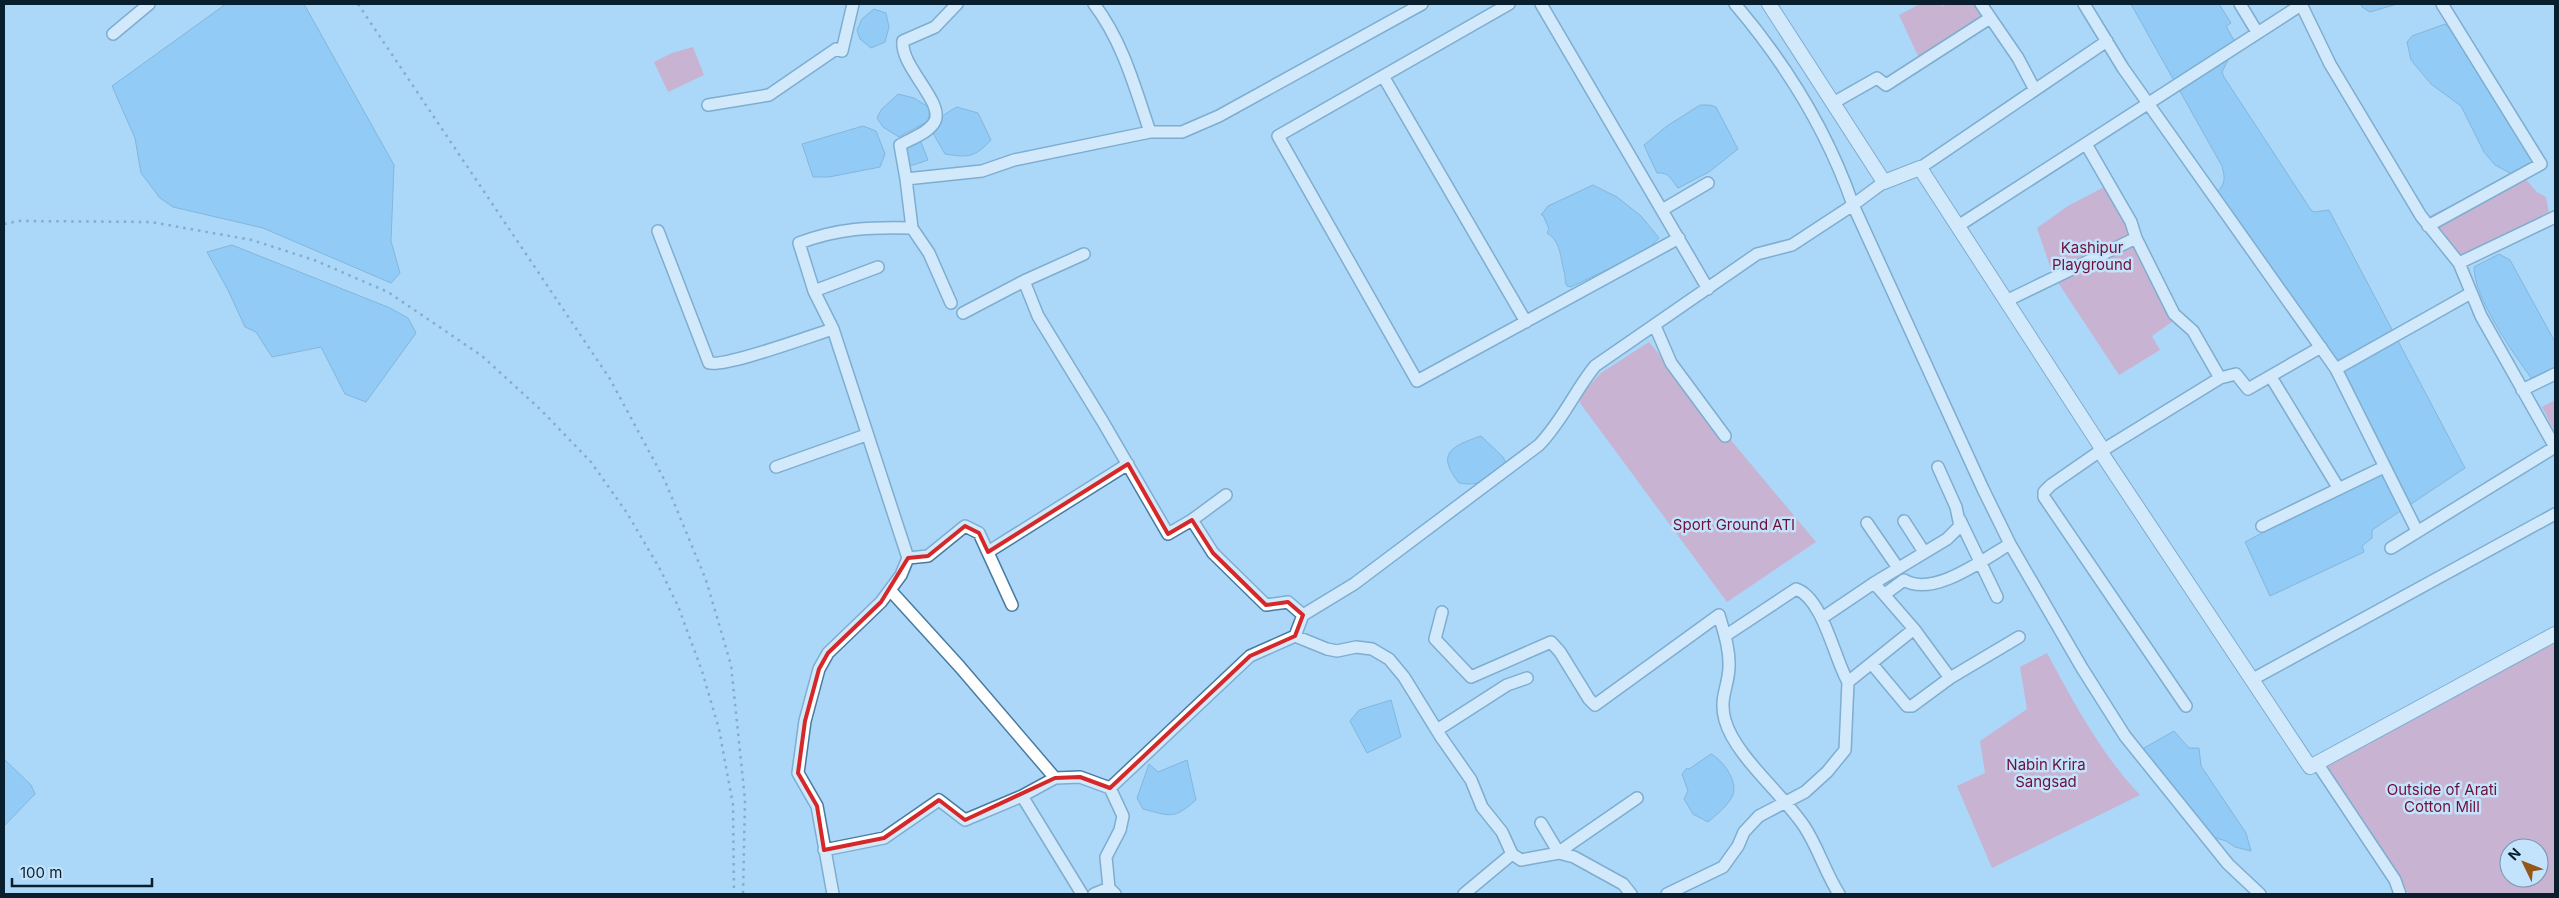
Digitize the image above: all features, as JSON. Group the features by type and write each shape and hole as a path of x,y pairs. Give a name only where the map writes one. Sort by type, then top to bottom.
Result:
{"street":[{"path":"113,34 149,4"},
{"path":"708,105 768,95 836,49 842,51 853,4"},
{"path":"952,303 928,253 912,228 900,145 927,129 935,121 936,114 929,95 907,61 902,49 903,42 935,27 957,4"},
{"path":"1094,4 1109,23 1122,51 1150,132"},
{"path":"906,179 982,171 1014,160 1150,132 1182,132 1219,116 1422,4"},
{"path":"1509,4 1278,136 1417,381 1679,238"},
{"path":"1541,4 1708,289"},
{"path":"1735,4 1774,51 1785,72 1803,96 1842,174 1853,205 2010,544 2082,668 2125,736 2228,864 2260,894"},
{"path":"1769,4 1884,182"},
{"path":"1981,4 2018,58 2035,90"},
{"path":"2084,4 2123,68 2149,102 2336,369 2418,531"},
{"path":"2240,4 2258,32"},
{"path":"1958,226 2301,4 2330,64 2428,226 2459,263 2471,293 2522,390 2555,447 2391,548"},
{"path":"2428,226 2541,164 2442,4"},
{"path":"1833,103 1877,78 1886,85 1990,18"},
{"path":"1110,788 1250,656 1295,636 1303,615 1354,584 1539,445 1557,426 1580,384 1595,366 1757,254 1792,245 1884,182 1920,168 2107,41"},
{"path":"1383,76 1526,322"},
{"path":"2086,144 2131,222 2136,238 2174,314 2193,331 2220,378"},
{"path":"1920,168 2102,451 2310,767 2555,634"},
{"path":"1662,210 1708,183"},
{"path":"2459,263 2555,217"},
{"path":"833,894 817,806 798,773 805,721 819,669 828,653 881,602 901,575 908,558 866,435 833,329 814,291 799,243 861,227 912,228"},
{"path":"658,232 708,363 716,364 833,329"},
{"path":"2006,301 2136,238"},
{"path":"963,313 1024,281 1084,254"},
{"path":"814,291 878,267"},
{"path":"1024,281 1038,316 1168,534 1192,520 1226,495"},
{"path":"2336,369 2471,293"},
{"path":"1655,326 1671,363 1725,436"},
{"path":"2186,706 2044,497 2044,492 2051,485 2102,451 2220,378 2236,374 2248,389 2321,347"},
{"path":"2522,390 2555,374"},
{"path":"2271,377 2339,489"},
{"path":"776,467 866,435"},
{"path":"988,552 1128,464"},
{"path":"1938,467 1960,520 1997,597"},
{"path":"2262,526 2384,467"},
{"path":"2253,679 2555,514"},
{"path":"1192,520 1213,553 1266,605 1288,602 1303,615"},
{"path":"1822,618 1874,583 1956,533 1960,520"},
{"path":"1904,521 1924,552"},
{"path":"1868,523 1898,568"},
{"path":"908,558 928,556 965,526 980,533 1012,605"},
{"path":"1885,594 1904,580 1913,585 1922,586 1946,580 2010,544"},
{"path":"1874,583 1914,629 1950,678"},
{"path":"1667,894 1723,867 1738,846 1744,832 1754,822 1784,801 1805,792 1827,772 1845,750 1848,682 1841,669 1822,618 1803,591 1796,589 1726,636"},
{"path":"890,590 960,667 1055,778"},
{"path":"1442,612 1435,639 1472,677 1551,642 1560,652 1589,699 1595,704 1719,615 1726,636 1729,665 1721,703 1730,734 1753,766 1805,828 1838,894"},
{"path":"1848,682 1914,629"},
{"path":"1295,636 1337,651 1356,647 1372,649 1389,660 1404,677 1471,780 1482,807 1502,832 1512,854 1521,860 1560,854 1574,856 1623,884 1631,894"},
{"path":"1872,664 1907,706 1912,706 1950,678 2019,637"},
{"path":"1437,730 1507,685 1527,678"},
{"path":"2317,763 2395,880 2400,894"},
{"path":"824,850 884,838 939,800 965,820 1022,796 1055,778 1080,777 1110,788 1123,816 1120,830 1106,857 1112,891 1094,894"},
{"path":"1022,796 1082,894"},
{"path":"1560,854 1566,847 1638,798"},
{"path":"1541,823 1560,854"},
{"path":"1464,894 1512,854"}],"highlighted area":[{"path":"1128,464 1168,534 1192,520 1213,553 1266,605 1288,602 1303,615 1295,636 1250,656 1110,788 1080,777 1055,778 965,820 939,800 884,838 824,850 817,806 798,773 805,721 819,669 828,653 881,602 908,558 928,556 965,526 979,533 988,552"}],"green space":[{"path":"1920,4 1941,4 1943,6 1948,4 1981,4 1989,16 1920,60 1899,15"},
{"path":"693,47 704,75 668,92 654,62 672,53"},
{"path":"2521,174 2537,192 2546,197 2549,213 2547,218 2463,257 2453,251 2439,233 2431,215"},
{"name":"Kashipur Playground","path":"2106,186 2173,321 2152,336 2160,350 2119,375 2053,275 2037,228 2068,206"},
{"name":"Sport Ground ATI","path":"1649,342 1816,542 1727,602 1580,403 1580,396 1601,373"},
{"path":"2555,400 2555,432 2542,407"},
{"name":"Outside of Arati Cotton Mill","path":"2555,641 2555,894 2409,894 2318,768"},
{"name":"Nabin Krira Sangsad","path":"2047,653 2078,709 2101,745 2113,763 2140,795 1992,868 1957,786 1985,773 1980,741 2027,709 2020,667"}],"water":[{"path":"226,4 304,4 394,165 391,241 400,273 391,283 263,228 173,207 160,198 141,173 135,138 112,86"},
{"path":"2131,4 2219,4 2231,23 2226,26 2236,44 2222,72 2224,77 2311,210 2314,212 2329,210 2465,468 2372,530 2372,538 2362,546 2364,552 2270,596 2245,542 2388,467 2322,345 2217,192 2224,180 2222,166"},
{"path":"2361,4 2397,4 2370,12 2362,7"},
{"path":"874,9 886,13 889,27 885,42 871,48 860,39 857,30 862,19"},
{"path":"2445,24 2455,34 2541,156 2531,164 2512,174 2495,165 2484,152 2461,106 2431,84 2411,60 2407,42 2412,36"},
{"path":"898,94 914,98 930,108 928,121 899,137 883,127 877,118 881,110"},
{"path":"1700,105 1716,107 1738,149 1709,172 1678,188 1668,175 1657,173 1644,145 1667,126"},
{"path":"957,107 978,113 991,140 971,155 945,154 933,133 942,117"},
{"path":"863,126 876,131 885,154 880,167 829,177 813,177 802,144"},
{"path":"917,132 928,160 904,168 896,145"},
{"path":"1593,185 1617,197 1641,216 1659,238 1647,250 1571,287 1566,284 1561,255 1555,241 1547,233 1549,229 1543,215 1541,215 1548,206"},
{"path":"232,245 390,308 408,318 416,333 366,402 345,394 321,347 272,357 256,332 245,327 228,290 207,252"},
{"path":"2499,254 2510,260 2555,342 2555,367 2532,379 2496,325 2480,294 2476,280 2474,267"},
{"path":"1481,436 1503,457 1506,463 1485,480 1474,484 1459,483 1448,464 1450,452 1462,443"},
{"path":"1391,700 1401,737 1367,753 1350,721 1359,710"},
{"path":"2174,731 2189,748 2199,748 2201,766 2246,833 2251,851 2235,847 2226,841 2210,836 2145,752 2144,748"},
{"path":"1711,754 1725,766 1731,777 1734,789 1729,802 1708,822 1693,814 1684,799 1688,791 1682,774 1687,768 1689,769"},
{"path":"4,759 31,785 35,794 4,826"},
{"path":"1187,760 1196,800 1182,811 1171,815 1143,809 1137,798 1149,764 1158,772"}],"railway":[{"path":"358,4 610,379 665,481 706,580 731,665 745,800 743,894"},
{"path":"4,224 19,221 151,222 252,240 314,260 388,292 482,356 541,410 591,462 627,513 661,571 678,606 702,671 719,729 733,805 734,894"}]}
